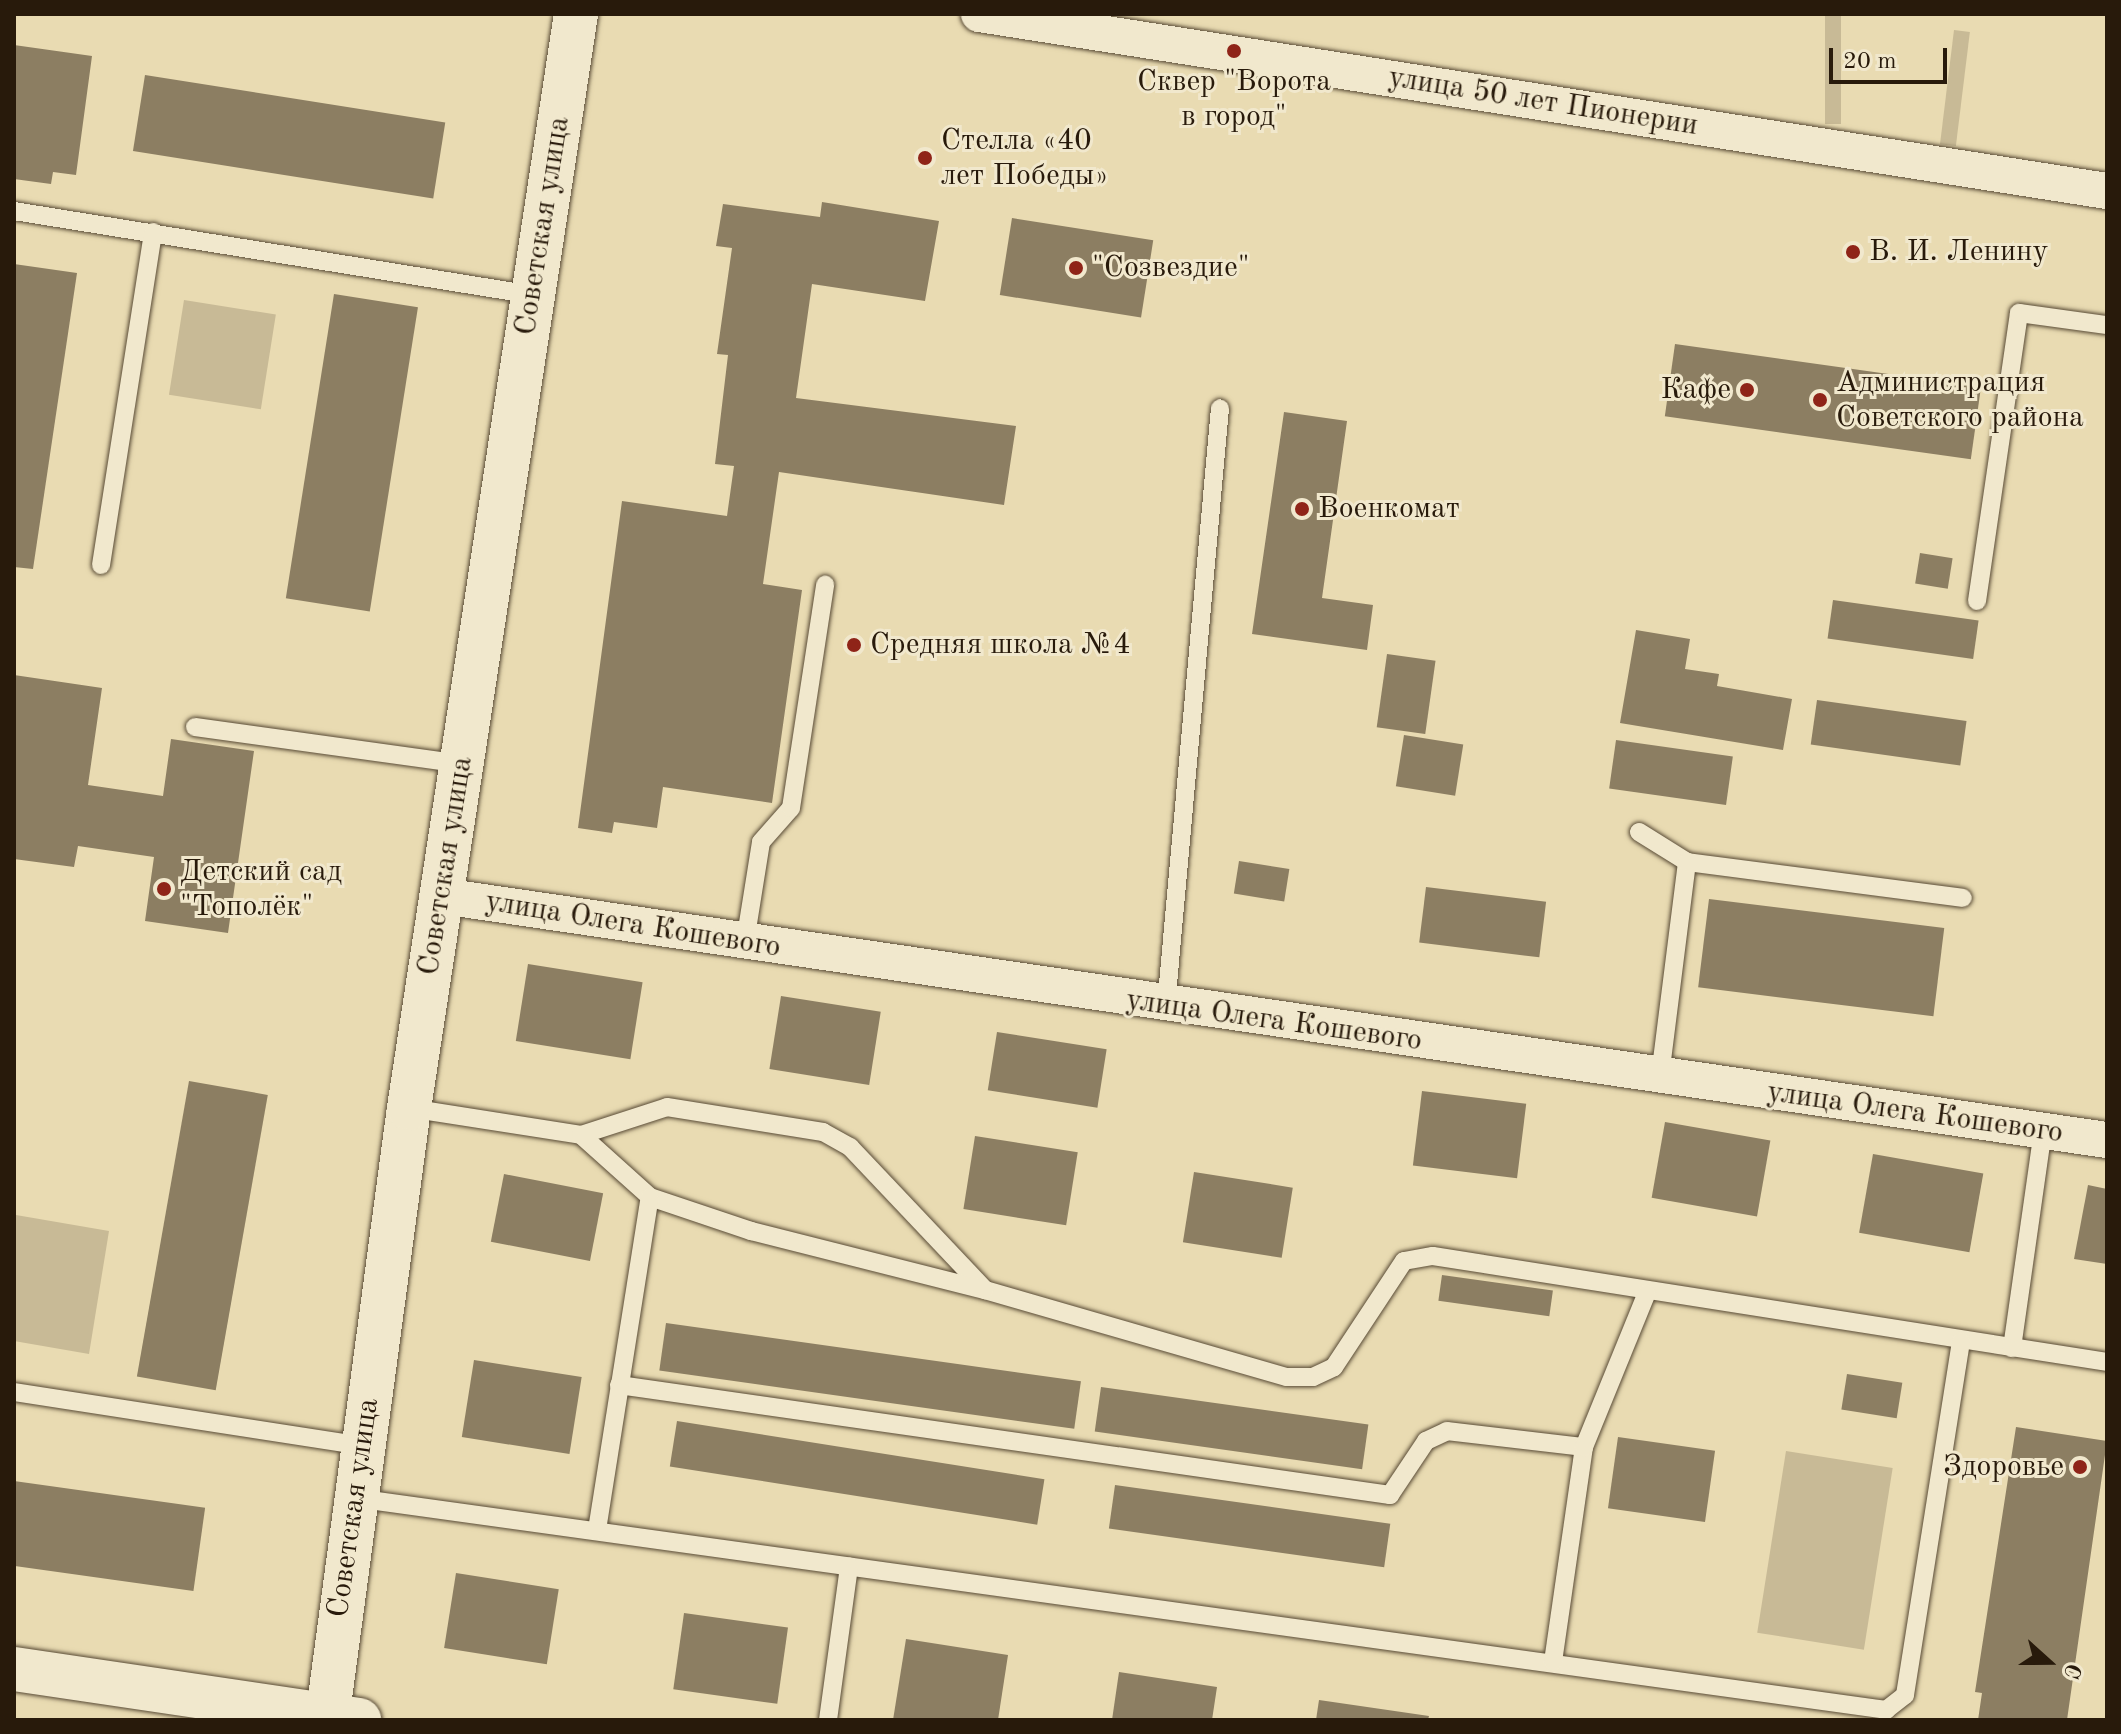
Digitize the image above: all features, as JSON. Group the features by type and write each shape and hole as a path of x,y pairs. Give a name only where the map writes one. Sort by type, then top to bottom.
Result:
{"street":[{"name":"Советская улица","path":"338,1718 355,1498 409,1108 576,14"},
{"name":"улица 50 лет Пионерии","path":"979,14 2107,191"},
{"name":"улица Олега Кошевого","path":"442,896 1166,1006 2107,1140"},
{"path":"14,1669 338,1718"}],"lane":[{"path":"14,211 533,295"},
{"path":"101,565 153,232"},
{"path":"1977,601 2019,313 2107,325"},
{"path":"1166,1006 1220,408"},
{"path":"745,942 761,842 791,808 825,585"},
{"path":"195,727 461,764"},
{"path":"1639,832 1687,862 1963,898"},
{"path":"1660,1076 1687,862"},
{"path":"409,1108 581,1135 667,1107 823,1132 850,1147 985,1290"},
{"path":"2012,1348 2043,1131"},
{"path":"581,1135 650,1197 751,1231 985,1290 1245,1366 1313,1377 1334,1367 1404,1261 1433,1256 1647,1293 2107,1362"},
{"path":"597,1530 650,1197"},
{"path":"1553,1662 1584,1447 1647,1293"},
{"path":"355,1498 1886,1710 1905,1695 1961,1341"},
{"path":"619,1385 1390,1495 1426,1441 1447,1431 1584,1447"},
{"path":"14,1392 362,1446"},
{"path":"828,1720 849,1566"}],"shaded area":[{"path":"1825,14 1841,14 1841,124 1825,124"},
{"path":"1954,30 1970,32 1956,146 1940,144"},
{"path":"184,300 276,315 261,409 169,395"},
{"path":"16,1215 109,1231 89,1354 14,1341"},
{"path":"1786,1451 1893,1468 1864,1650 1757,1633"}],"building":[{"path":"14,45 92,56 76,175 53,172 51,184 14,179"},
{"path":"145,75 445,123 433,199 133,151"},
{"path":"822,202 939,221 925,301 812,284 796,398 1016,426 1004,505 779,472 763,584 802,590 772,803 663,787 657,828 614,822 612,833 578,828 622,501 727,516 734,466 715,464 728,355 717,354 732,248 716,246 723,204 820,217"},
{"name":"\"Созвездие\"","path":"1012,218 1153,240 1141,317 1000,295"},
{"path":"14,264 77,273 33,569 14,567"},
{"path":"334,294 418,307 370,612 286,598"},
{"path":"1675,344 1981,387 1971,459 1665,416"},
{"name":"Военкомат","path":"1284,412 1347,421 1322,598 1373,605 1367,650 1252,634"},
{"path":"1920,553 1953,558 1948,589 1915,584"},
{"path":"1833,600 1979,620 1973,659 1828,639"},
{"path":"1636,630 1690,639 1685,669 1719,674 1717,686 1792,699 1783,750 1620,723"},
{"path":"1387,654 1436,661 1425,734 1377,727"},
{"path":"14,675 102,688 88,785 163,796 171,739 254,751 228,933 145,921 154,857 78,846 74,867 14,859"},
{"path":"1817,700 1967,721 1960,766 1811,745"},
{"path":"1404,735 1463,744 1455,796 1396,786"},
{"path":"1616,740 1733,756 1726,805 1609,789"},
{"path":"1239,861 1289,869 1284,902 1234,894"},
{"path":"1426,887 1546,902 1539,957 1419,943"},
{"path":"1709,899 1944,928 1933,1016 1698,987"},
{"path":"528,964 643,982 630,1059 516,1041"},
{"path":"781,996 881,1012 869,1085 769,1069"},
{"path":"997,1032 1107,1049 1097,1108 988,1090"},
{"path":"189,1081 268,1095 216,1390 137,1376"},
{"path":"1422,1091 1526,1104 1517,1178 1413,1165"},
{"path":"1665,1122 1770,1141 1757,1216 1652,1198"},
{"path":"975,1136 1078,1152 1066,1225 963,1209"},
{"path":"1873,1154 1983,1173 1969,1252 1859,1233"},
{"path":"1194,1172 1293,1188 1282,1258 1183,1242"},
{"path":"504,1174 603,1193 590,1261 491,1242"},
{"path":"2088,1185 2107,1189 2107,1264 2074,1259"},
{"path":"1442,1275 1553,1291 1549,1316 1438,1301"},
{"path":"666,1323 1081,1381 1074,1429 659,1371"},
{"path":"474,1360 582,1377 569,1454 462,1437"},
{"path":"1847,1374 1902,1383 1897,1418 1841,1410"},
{"path":"1101,1387 1368,1425 1362,1469 1095,1432"},
{"path":"677,1421 1044,1479 1037,1525 670,1466"},
{"path":"2016,1427 2107,1441 2067,1720 1978,1720 1982,1693 1975,1692"},
{"path":"1618,1437 1715,1451 1705,1522 1608,1508"},
{"path":"14,1481 205,1508 193,1591 14,1566"},
{"path":"1115,1485 1390,1524 1384,1567 1109,1529"},
{"path":"456,1573 559,1589 547,1664 444,1648"},
{"path":"684,1613 788,1628 777,1704 673,1689"},
{"path":"906,1639 1008,1655 998,1720 893,1720"},
{"path":"1119,1672 1217,1687 1212,1720 1112,1720"},
{"path":"1319,1700 1429,1716 1428,1720 1316,1720"}],"place":[{"name":"Сквер \"Ворота в город\"","path":"1234,51"},
{"name":"Стелла «40 лет Победы»","path":"925,158"},
{"name":"В. И. Ленину","path":"1853,252"},
{"name":"\"Созвездие\"","path":"1076,268"},
{"name":"Кафе","path":"1747,390"},
{"name":"Администрация Советского района","path":"1820,400"},
{"name":"Военкомат","path":"1302,509"},
{"name":"Средняя школа №4","path":"854,645"},
{"name":"Детский сад \"Тополёк\"","path":"164,889"},
{"name":"Здоровье","path":"2080,1467"}]}
